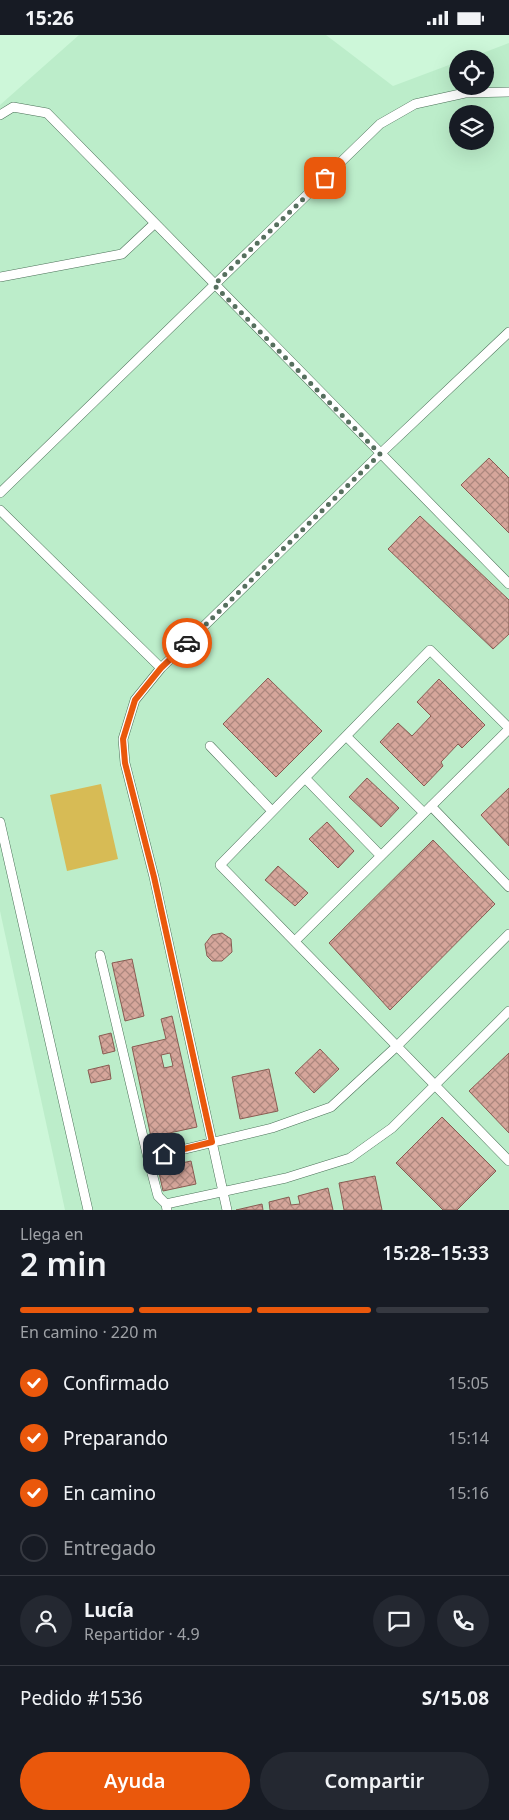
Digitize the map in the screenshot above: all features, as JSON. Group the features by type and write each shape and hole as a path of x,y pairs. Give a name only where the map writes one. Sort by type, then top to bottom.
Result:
{"lane":[{"path":"0,493 380,125 415,105 465,93 509,92"},
{"path":"0,115 13,107 47,113 509,584"},
{"path":"0,277 122,253 154,224"},
{"path":"227,1210 154,877 125,763 123,739 133,706 135,700 161,668 380,454 509,332"},
{"path":"0,510 161,668"},
{"path":"294,941 509,728 430,650 220,865 294,941 397,1046 509,1161"},
{"path":"346,736 509,887"},
{"path":"210,746 272,811"},
{"path":"305,778 381,856"},
{"path":"0,822 88,1210"},
{"path":"148,1158 272,1128 332,1107 397,1046 509,934"},
{"path":"100,955 148,1158 158,1196 166,1207 223,1191 286,1179 350,1158 392,1127 509,1011"}],"shaded area":[{"path":"79,35 326,35 393,86 449,65 449,95 494,95 494,50 491,50 509,43 509,1210 65,1210 0,911 0,105"},
{"path":"101,784 118,859 67,871 50,795"}],"building":[{"path":"489,458 509,478 509,533 461,485"},
{"path":"420,516 509,600 509,634 493,649 388,549"},
{"path":"268,678 322,731 276,777 223,724"},
{"path":"439,679 485,725 462,748 458,744 441,762 443,766 424,786 380,742 398,723 412,736 431,716 417,702"},
{"path":"367,778 399,808 381,827 349,797"},
{"path":"509,788 509,846 481,815"},
{"path":"327,822 354,851 338,868 309,839"},
{"path":"433,840 495,904 390,1010 329,943"},
{"path":"278,866 308,893 295,906 265,880"},
{"path":"222,933 231,939 232,952 222,961 212,961 207,956 205,944 212,935"},
{"path":"132,959 144,1016 125,1021 112,963"},
{"path":"172,1016 197,1127 151,1137 132,1047 166,1039 161,1019","holes":["170,1053 173,1066 164,1068 161,1055"]},
{"path":"111,1033 115,1051 103,1054 99,1036"},
{"path":"320,1049 339,1069 314,1093 295,1073"},
{"path":"509,1053 509,1133 469,1091"},
{"path":"109,1065 111,1079 91,1083 88,1070"},
{"path":"269,1069 278,1111 240,1119 232,1077"},
{"path":"442,1117 496,1171 457,1210 443,1210 396,1163"},
{"path":"191,1161 196,1184 163,1191 158,1168"},
{"path":"375,1176 382,1210 344,1210 339,1183"},
{"path":"328,1188 333,1210 270,1210 269,1202 289,1197 291,1205 300,1204 298,1196"},
{"path":"262,1204 263,1210 236,1210"}],"way so far":[{"path":"187,643 380,454 214,285 325,178"}],"route":[{"path":"164,1154 212,1142 154,877 125,763 123,739 135,700 161,668 187,643"}]}
